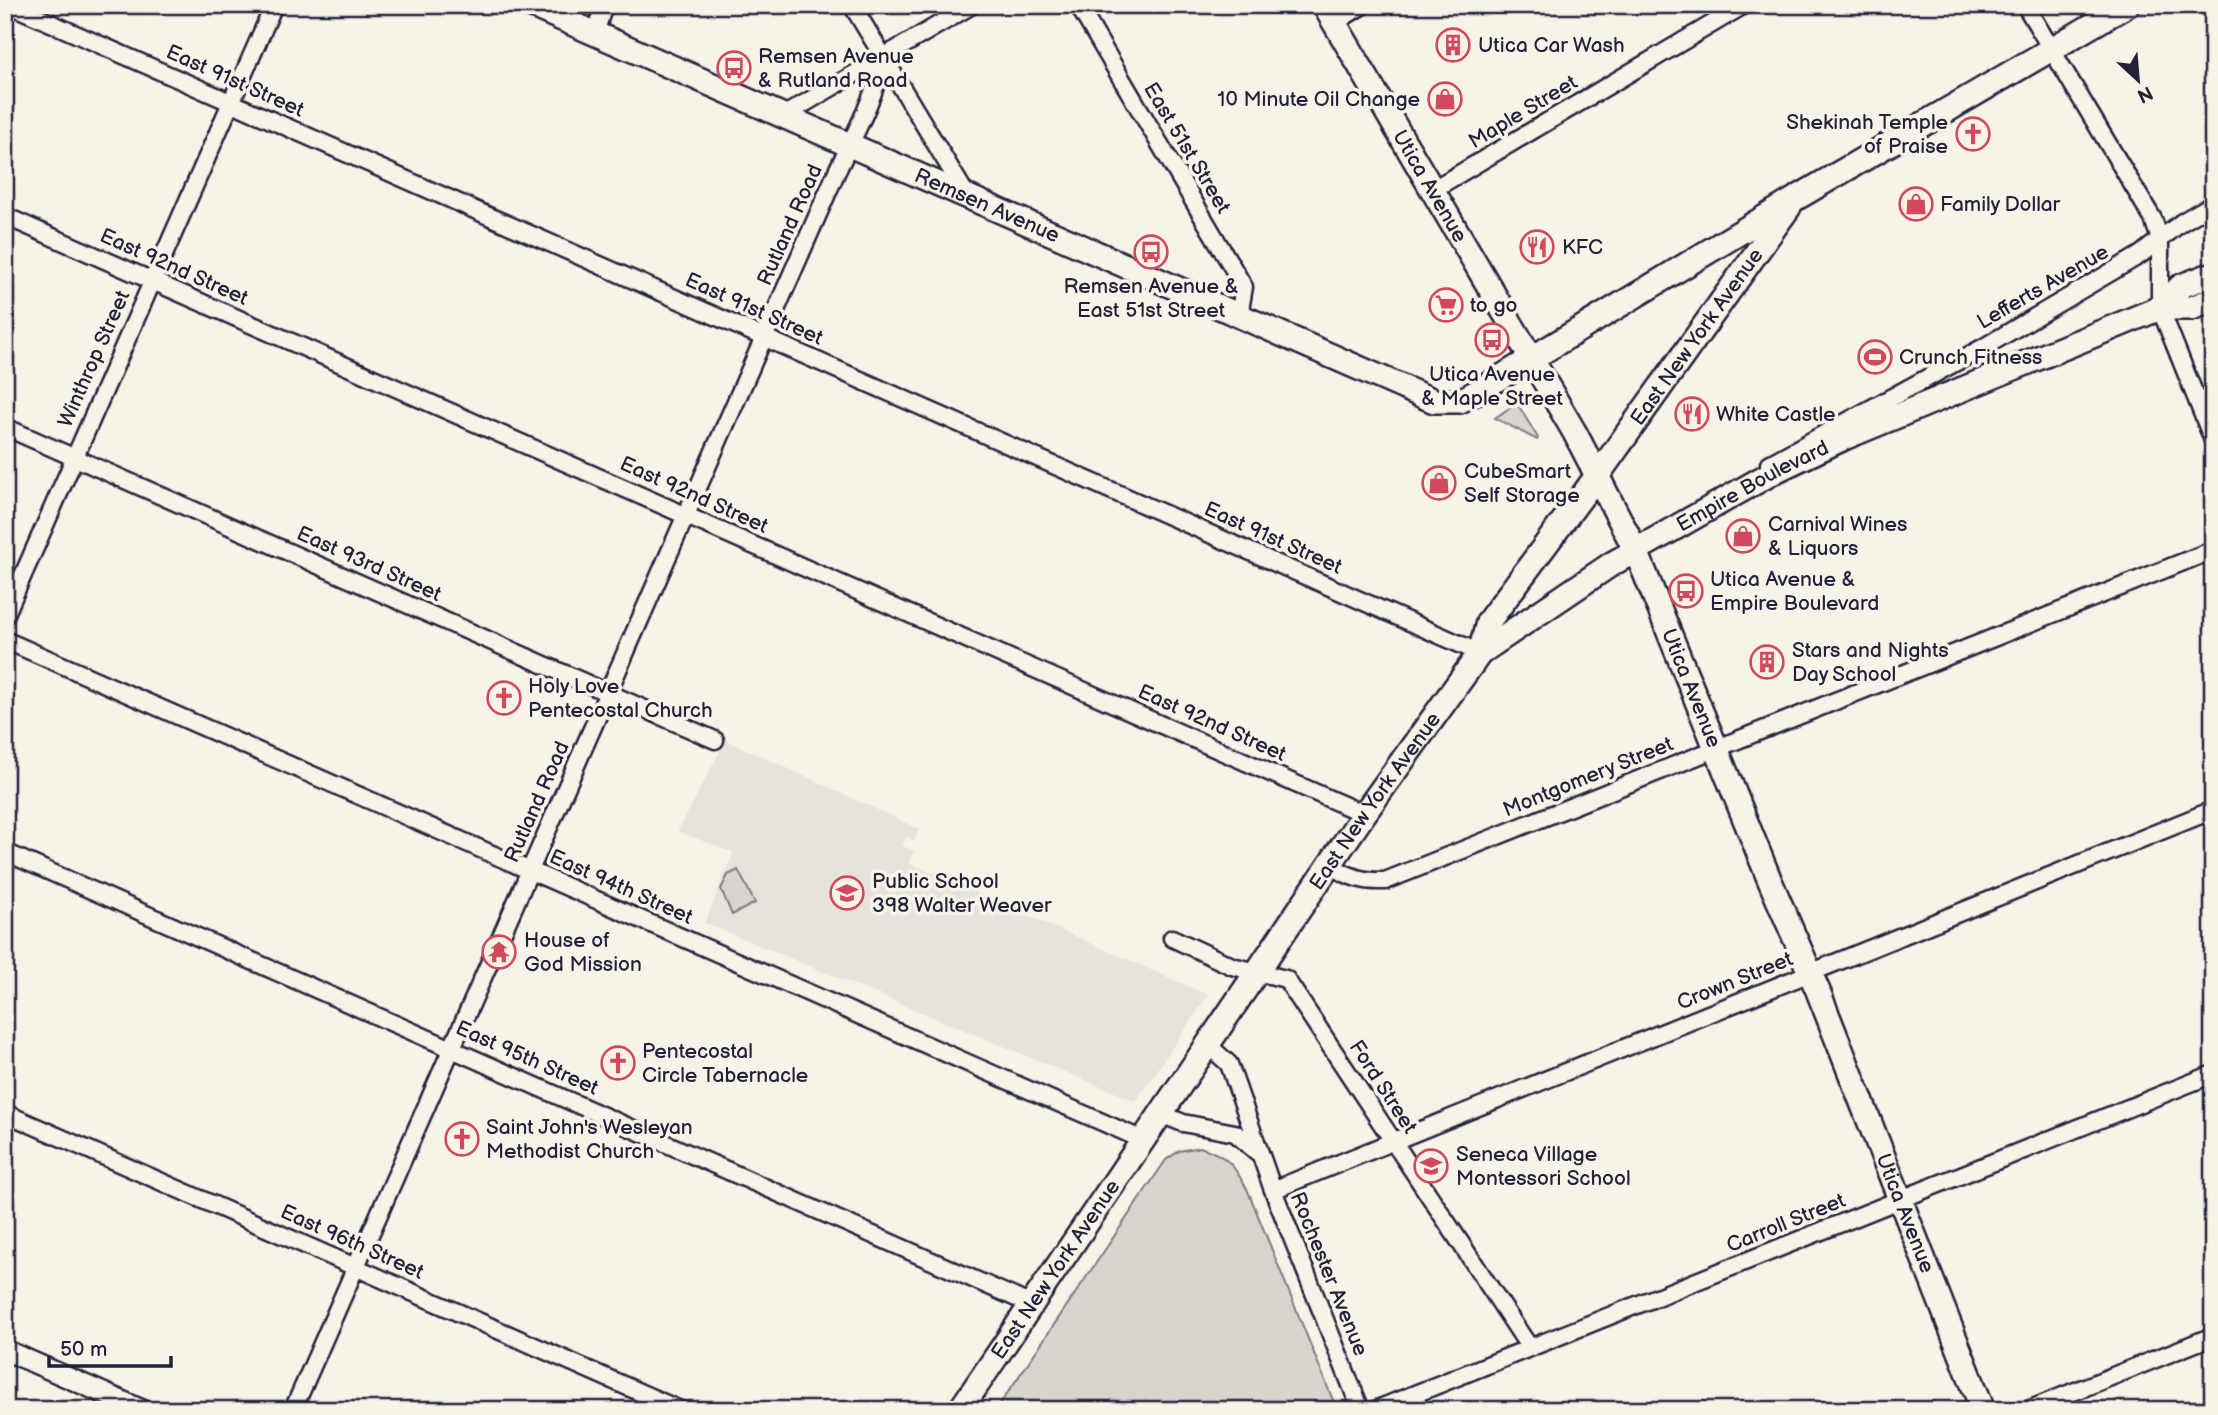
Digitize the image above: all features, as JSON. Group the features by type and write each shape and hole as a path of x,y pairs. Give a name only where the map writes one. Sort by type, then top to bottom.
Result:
{"main road":[{"name":"Remsen Avenue","path":"530,5 1434,401 1445,402"},
{"name":"East New York Avenue","path":"1445,402 1473,394 1795,199 2127,5"},
{"name":"Utica Avenue","path":"1329,14 1531,359 1636,551 1811,973 1983,1410"},
{"name":"East New York Avenue","path":"960,1410 1364,814 1480,653 1488,622 1597,476 1795,199"},
{"name":"Empire Boulevard","path":"2160,308 2180,286 2213,274"},
{"name":"Empire Boulevard","path":"1480,653 1610,565 1747,486 1846,437 2160,308 2192,307 2213,299"}],"street":[{"name":"East 91st Street","path":"10,5 1480,653"},
{"name":"Winthrop Street","path":"5,615 274,5"},
{"path":"595,34 604,5"},
{"path":"852,5 968,198"},
{"path":"783,116 972,5"},
{"name":"East 51st Street","path":"1078,5 1244,287 1239,316"},
{"path":"1329,14 1363,5"},
{"name":"Maple Street","path":"1432,190 1744,5"},
{"path":"2025,5 2152,219 2160,239 2160,308 2213,440"},
{"name":"Rutland Road","path":"293,1410 685,514 878,84 884,58"},
{"name":"Lefferts Avenue","path":"1747,486 1760,470 1792,449 1984,347 2140,255 2213,204"},
{"name":"East 92nd Street","path":"5,216 1364,814"},
{"name":"East 93rd Street","path":"5,427 715,740"},
{"name":"Montgomery Street","path":"1330,865 1348,876 1366,882 1385,881 2213,550"},
{"name":"East 94th Street","path":"5,640 1143,1140"},
{"name":"Crown Street","path":"1273,1190 2213,810"},
{"name":"East 95th Street","path":"5,852 1031,1305"},
{"path":"1172,938 1232,966 1257,972"},
{"name":"Ford Street","path":"1257,972 1286,979 1530,1348"},
{"name":"Rochester Avenue","path":"1208,1045 1229,1064 1273,1190 1361,1410"},
{"name":"Carroll Street","path":"1375,1410 2213,1074"},
{"name":"East 96th Street","path":"5,1113 680,1410"},
{"path":"1161,1114 1183,1123 1235,1133 1259,1153"},
{"path":"2028,1410 2213,1336"},
{"path":"5,1350 142,1410"}],"shaded area":[{"path":"1517,403 1538,438 1537,440 1495,418"},
{"name":"Public School 398 Walter Weaver","path":"726,740 919,829 914,841 906,837 902,846 914,851 909,863 1208,995 1136,1101 705,923 733,853 678,831"},
{"path":"738,870 755,903 732,915 721,889 728,875"},
{"path":"1200,1147 1224,1158 1239,1174 1248,1191 1337,1410 996,1410 1166,1160 1179,1151"}],"place":[{"name":"Utica Car Wash","path":"1453,45"},
{"name":"Remsen Avenue & Rutland Road","path":"734,68"},
{"name":"10 Minute Oil Change","path":"1445,99"},
{"name":"Shekinah Temple of Praise","path":"1973,134"},
{"name":"Family Dollar","path":"1916,204"},
{"name":"KFC","path":"1537,247"},
{"name":"Remsen Avenue & East 51st Street","path":"1151,252"},
{"name":"to go","path":"1446,305"},
{"name":"Utica Avenue & Maple Street","path":"1492,340"},
{"name":"Crunch Fitness","path":"1875,357"},
{"name":"White Castle","path":"1692,414"},
{"name":"CubeSmart Self Storage","path":"1439,483"},
{"name":"Carnival Wines & Liquors","path":"1743,536"},
{"name":"Utica Avenue & Empire Boulevard","path":"1686,591"},
{"name":"Stars and Nights Day School","path":"1767,662"},
{"name":"Holy Love Pentecostal Church","path":"504,698"},
{"name":"Public School 398 Walter Weaver","path":"847,893"},
{"name":"House of God Mission","path":"499,952"},
{"name":"Pentecostal Circle Tabernacle","path":"618,1063"},
{"name":"Saint John's Wesleyan Methodist Church","path":"462,1139"},
{"name":"Seneca Village Montessori School","path":"1431,1166"}]}
